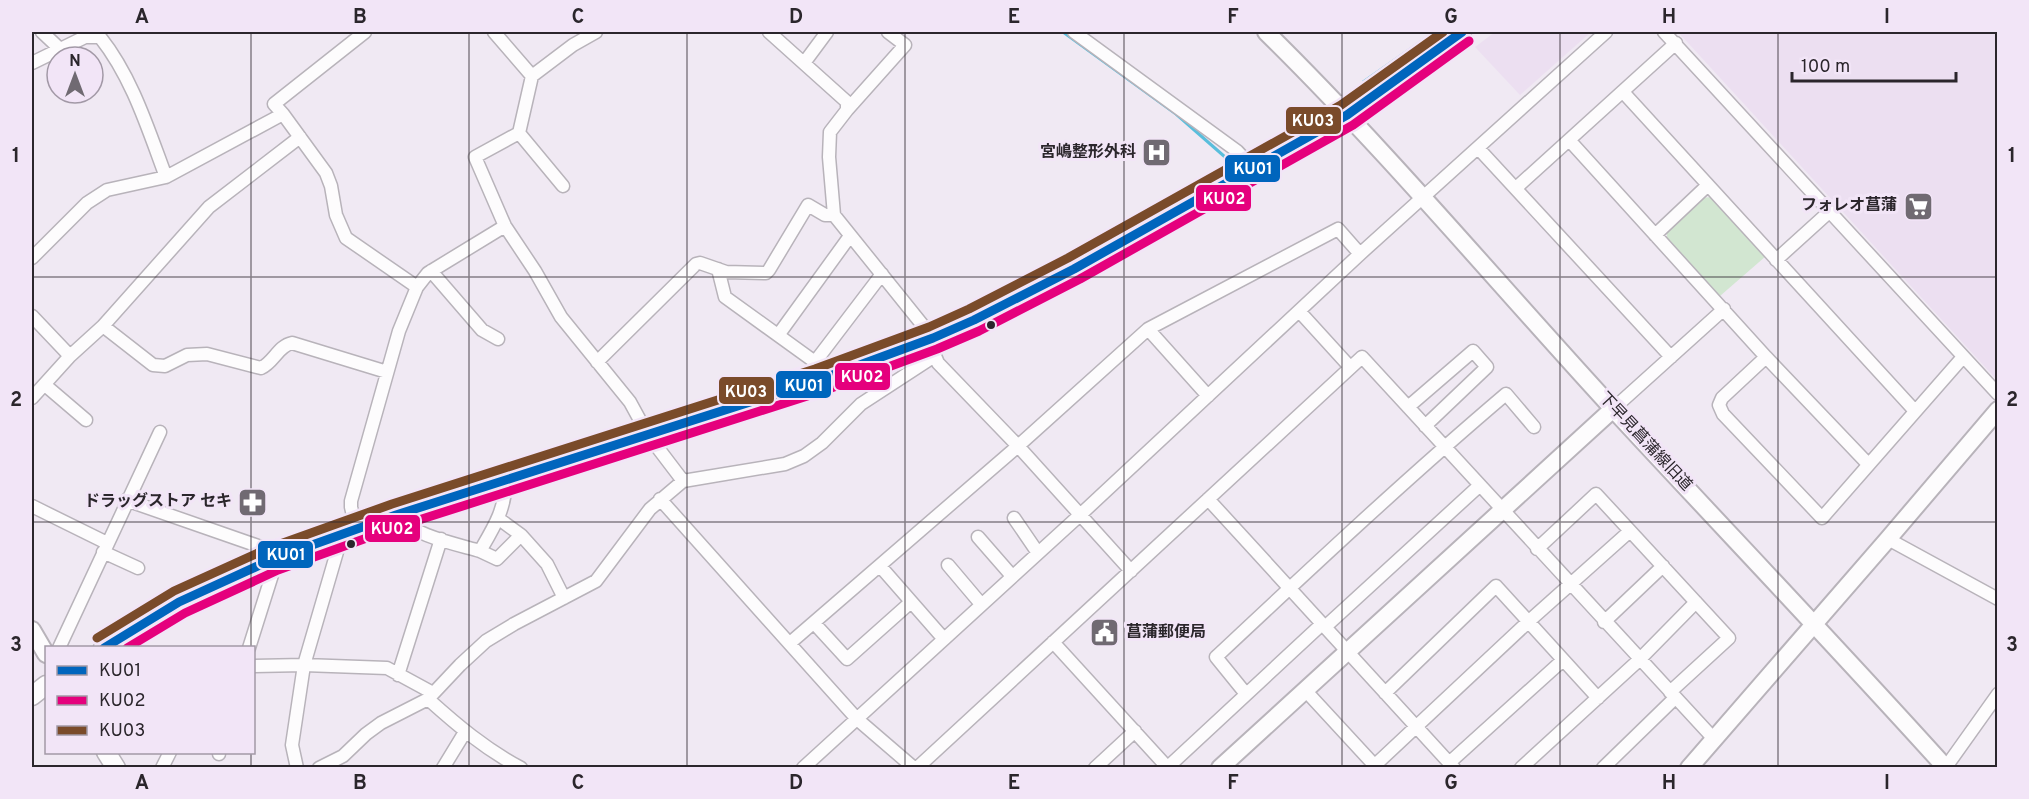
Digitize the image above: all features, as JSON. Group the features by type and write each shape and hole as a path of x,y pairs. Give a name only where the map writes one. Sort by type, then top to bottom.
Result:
{"main road":[{"path":"106,646 178,602 273,559 356,528 648,435 817,371 933,345 974,320 1074,269 1347,115 1462,32"},
{"path":"32,696 45,686"},
{"path":"107,754 116,768"}],"street":[{"path":"42,32 55,45"},
{"path":"365,32 274,104 284,114 326,173 331,186 336,215 346,238 417,287"},
{"path":"494,32 532,76"},
{"path":"596,32 573,45 532,76 519,133 474,157 505,226 535,271 561,317 630,402 648,435 683,481"},
{"path":"769,32 847,102 847,110"},
{"path":"804,63 827,32"},
{"path":"888,32 905,45 830,132 829,156 834,215 882,274 933,345 939,363 1131,571"},
{"path":"1074,32 1237,151 1253,168"},
{"name":"下早見菖蒲線旧道","path":"1266,32 1347,115 1613,409 1946,767"},
{"path":"803,768 1080,515 1360,254 1606,32"},
{"path":"1664,32 1998,393"},
{"path":"70,45 85,37 100,34 136,99 166,177"},
{"path":"1516,188 1676,43"},
{"path":"1623,92 1915,411"},
{"path":"32,258 87,202 106,190 166,177 284,114"},
{"path":"519,133 562,186"},
{"path":"32,398 70,356 103,326 209,207 300,137"},
{"path":"1570,141 1766,357 1868,464"},
{"path":"1478,148 1671,357"},
{"path":"1655,235 1708,185"},
{"path":"597,362 696,264 700,263 726,272 766,273 808,206 825,215 834,215"},
{"path":"1776,260 1829,212"},
{"path":"356,528 351,501 399,331 417,287 431,271 505,226"},
{"path":"790,643 1018,446 1148,329 1338,230 1360,254"},
{"path":"779,334 850,236"},
{"path":"718,269 725,297 779,334 817,371 882,274"},
{"path":"431,271 482,330 498,339"},
{"path":"1220,768 1501,509 1724,309"},
{"path":"1299,311 1350,368"},
{"path":"32,316 70,356"},
{"path":"103,326 153,365 165,366 186,355 207,354 261,368 270,364 286,344 292,342 387,372"},
{"path":"1148,329 1208,396"},
{"path":"319,768 343,756 381,723 431,696 486,641 596,581 660,499 683,481 785,464 804,456 822,443 861,404 930,359 933,345"},
{"path":"1408,407 1473,351 1487,367 1425,426"},
{"path":"660,499 857,719 916,768 1362,357 1714,739"},
{"path":"1766,357 1722,398 1719,405 1723,414 1822,518 1963,357"},
{"path":"45,385 86,420"},
{"path":"1246,694 1216,657 1289,588 1444,447 1506,394 1534,427"},
{"path":"1689,768 1998,410"},
{"path":"60,646 126,500 160,432"},
{"path":"480,551 500,519 506,494 506,481"},
{"path":"1053,642 1168,767 1246,694 1479,486"},
{"path":"1537,549 1596,494 1729,638 1603,768"},
{"path":"1208,499 1452,765 1563,660"},
{"path":"126,500 261,548 273,559 272,575 250,646"},
{"path":"32,506 138,568"},
{"path":"396,515 403,524 497,559 521,535"},
{"path":"1014,518 1038,553"},
{"path":"500,519 521,535 547,564 564,598"},
{"path":"1305,690 1375,767 1528,622 1630,531"},
{"path":"297,768 292,745 304,665 339,544 338,535"},
{"path":"978,537 1012,576"},
{"path":"398,675 441,539"},
{"path":"1888,539 1998,599"},
{"path":"948,565 981,604"},
{"path":"880,566 943,638"},
{"path":"1604,622 1663,566"},
{"path":"1385,693 1496,586 1598,698"},
{"path":"814,623 847,659 911,602"},
{"path":"1521,768 1640,660 1696,602"},
{"path":"32,630 45,652"},
{"path":"255,666 387,668 431,696 465,732 520,768"},
{"path":"1946,767 1998,694"},
{"path":"1095,768 1135,731"},
{"path":"443,768 465,732"},
{"path":"162,768 169,754"}],"shaded area":[{"path":"1495,32 1591,32 1520,95 1475,47"},
{"name":"フォレオ菖蒲","path":"1678,32 1997,32 1997,380"}],"green space":[{"path":"1711,197 1766,256 1720,296 1667,239 1667,228 1702,198"}],"water":[{"path":"1432,32 1440,32 1364,84 1362,81"}],"waterway":[{"path":"930,328 967,312 1091,248 1233,164 1176,114 1063,32"},
{"path":"857,356 924,331"},
{"path":"821,369 837,364"},
{"path":"772,386 814,371"},
{"path":"646,425 723,401"},
{"path":"358,516 640,427"},
{"path":"271,550 351,519"},
{"path":"230,569 262,554"},
{"path":"137,617 162,602"}],"transit line":[{"name":"KU03","path":"97,638 174,591 269,548 392,504 815,369 929,327 969,309 1068,258 1341,105 1443,32"},
{"name":"KU01","path":"107,646 179,602 273,559 396,515 819,380 933,338 974,320 1074,269 1347,115 1462,32"},
{"name":"KU02","path":"130,646 185,613 278,570 400,526 823,391 979,331 1080,279 1353,125 1469,41"}],"place":[{"name":"宮嶋整形外科","path":"1157,153"},
{"name":"フォレオ菖蒲","path":"1918,206"},
{"name":"ドラッグストア セキ","path":"253,502"},
{"name":"菖蒲郵便局","path":"1105,633"}]}
